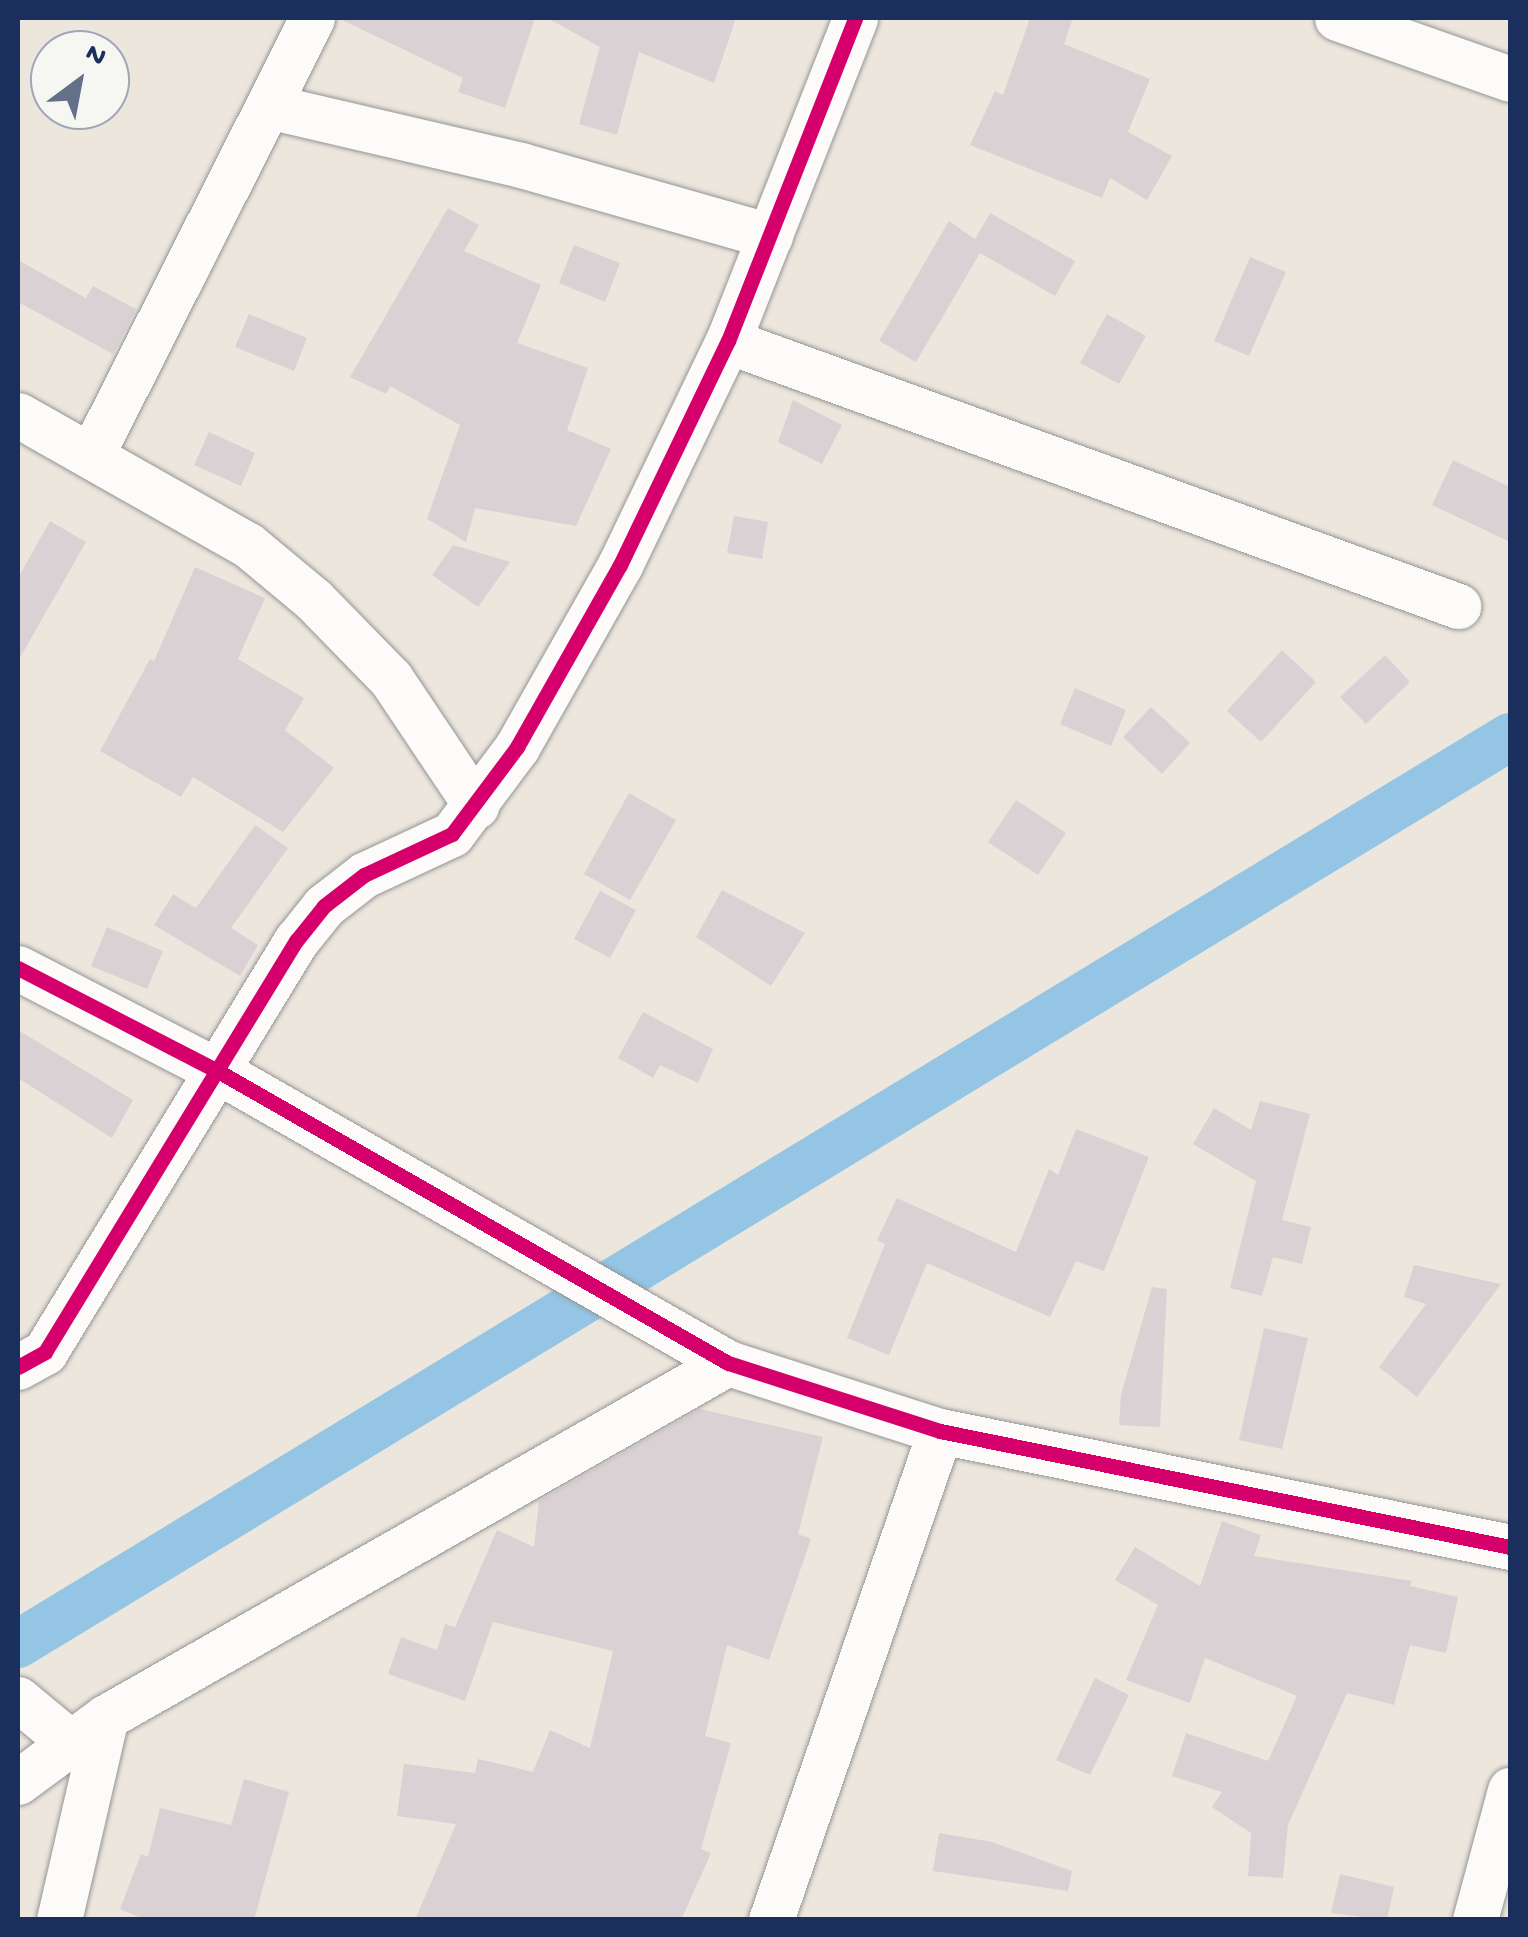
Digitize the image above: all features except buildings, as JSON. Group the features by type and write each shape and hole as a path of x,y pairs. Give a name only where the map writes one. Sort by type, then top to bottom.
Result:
{"street":[{"path":"92,454 180,273 272,107 312,18"},
{"path":"18,1367 45,1352 216,1070 324,906 364,875 452,834 517,748 620,566 728,341 855,18"},
{"path":"1338,18 1510,79"},
{"path":"272,107 522,165 770,236"},
{"path":"728,341 1458,606"},
{"path":"18,414 248,545 314,600 390,679 476,806"},
{"path":"18,968 216,1070 728,1363 940,1432 1510,1546"},
{"path":"18,1782 106,1716 728,1363"},
{"path":"771,1920 940,1432"},
{"path":"18,1701 71,1743"},
{"path":"59,1920 106,1716"},
{"path":"1475,1920 1510,1790"}],"waterway":[{"path":"18,1644 1510,737"}],"cycle path":[{"path":"18,1367 45,1352 296,941 324,906 364,875 452,834 517,747 620,565 728,341 855,18"},
{"path":"18,968 216,1070 728,1363 940,1431 1510,1547"}]}
